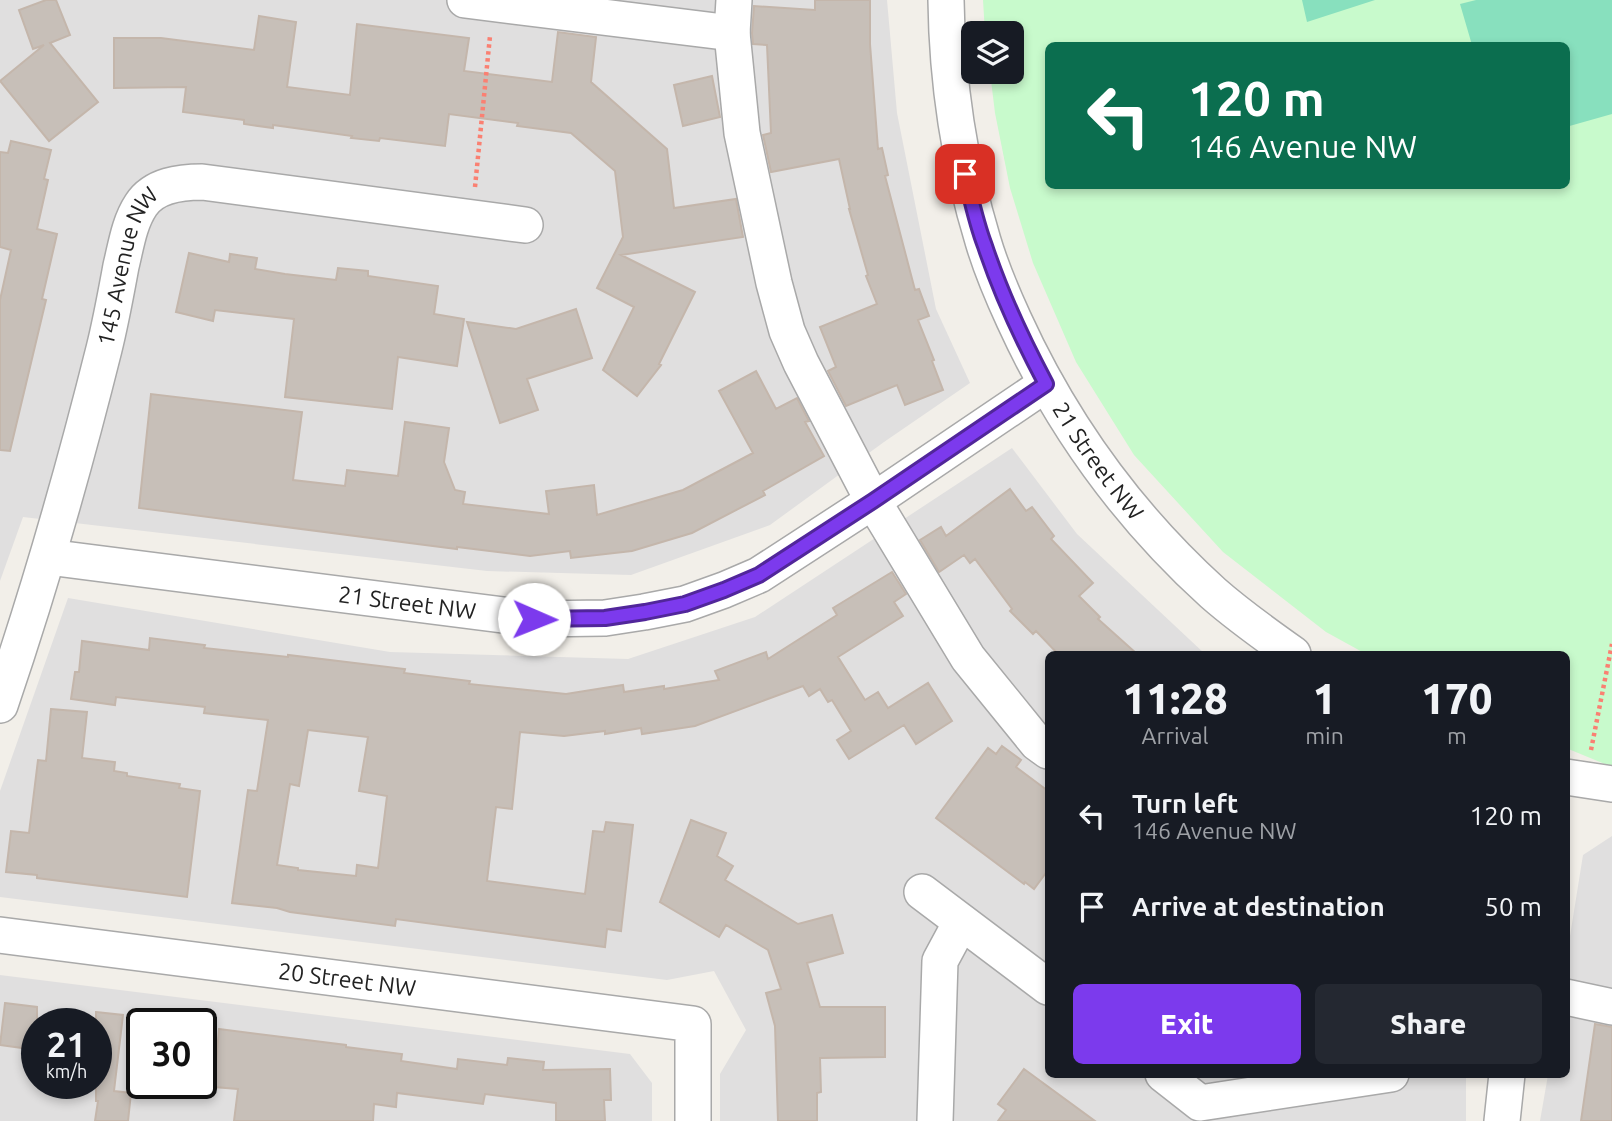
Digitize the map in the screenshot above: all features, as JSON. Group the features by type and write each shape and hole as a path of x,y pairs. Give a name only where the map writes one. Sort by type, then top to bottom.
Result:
{"street":[{"path":"946,0 946,45 953,107 968,185 984,243 1005,300 1046,384"},
{"path":"479,2 733,16 742,133 787,331 873,501 968,658 1037,743 1045,749"},
{"name":"145 Avenue NW","path":"0,705 48,557 104,347 126,245 137,213 152,192 170,185 202,182 525,225"},
{"name":"21 Street NW","path":"48,557 534,619 605,618 645,612 685,604 759,575 1046,384 1078,439 1158,539 1213,593 1289,651"},
{"path":"922,892 1045,985"},
{"path":"935,1121 940,961 961,922"},
{"name":"20 Street NW","path":"0,935 693,1024 693,1121"},
{"path":"1570,998 1612,1007"},
{"path":"1168,1078 1200,1102 1364,1078"},
{"path":"1502,1121 1504,1078"}],"path":[{"path":"472,219 484,84 479,2"},
{"path":"1589,780 1591,747 1612,644"}],"shaded area":[{"path":"0,0 887,0 897,113 936,309 970,383 770,525 631,575 487,571 23,517 0,581"},
{"path":"1012,448 1077,534 1202,651 1045,651 1045,1078 1466,1078 1466,1121 720,1121 720,1074 746,1030 714,971 667,980 0,897 0,791 68,598 390,652 628,659 755,617"},
{"path":"1612,836 1612,1121 1540,1121 1547,1078 1570,1078 1570,936 1583,855"},
{"path":"0,975 630,1054 652,1083 652,1121 0,1121"}],"green space":[{"path":"983,0 1612,0 1612,767 1570,750 1570,651 1361,651 1326,632 1223,552 1134,455 1076,362 1033,263 1010,188 991,84 1024,84 1024,21 984,21"},
{"path":"1302,0 1375,0 1307,22"},
{"path":"1476,0 1612,0 1612,114 1570,126 1570,42 1471,42 1460,4"}],"building":[{"path":"46,0 56,0 70,35 50,43 98,102 49,141 0,81 44,45 33,49 19,10"},
{"path":"815,0 870,0 870,44 878,149 882,148 888,175 885,176 915,290 919,289 929,316 918,320 943,390 905,405 897,385 846,406 828,371 836,367 820,327 877,304 866,276 868,275 849,209 839,159 771,172 763,135 771,133 767,45 753,44 754,6 815,10"},
{"path":"259,16 296,22 287,87 350,95 357,24 469,38 464,71 552,82 558,32 596,37 591,82 667,149 674,208 736,199 743,237 621,255 695,292 659,364 661,365 637,396 603,370 634,307 597,288 623,237 615,171 571,133 449,114 445,146 380,138 379,141 273,125 273,128 244,124 244,120 183,112 186,87 114,88 114,38 161,38 254,50"},
{"path":"712,76 720,117 683,126 674,85"},
{"path":"11,141 51,150 44,179 48,180 37,229 57,234 42,299 46,300 10,451 0,450 0,300 11,250 0,247 0,152 8,153"},
{"path":"189,253 229,262 230,254 257,258 255,269 285,274 336,280 338,268 368,271 368,276 438,286 434,314 464,319 457,366 398,357 392,409 285,397 294,319 215,310 213,321 176,312"},
{"path":"576,309 592,358 527,379 538,410 500,423 467,322 516,329"},
{"path":"756,371 776,409 797,398 809,421 805,422 824,456 763,491 765,495 692,533 632,551 571,558 570,551 530,556 139,508 151,394 302,412 293,480 345,486 347,470 398,476 405,422 449,428 444,462 455,490 465,492 463,504 549,514 546,491 594,485 597,515 683,490 753,453 719,391"},
{"path":"1010,489 1026,511 1032,507 1054,536 1051,539 1093,583 1079,596 1100,617 1098,619 1134,651 1055,651 1036,631 1033,634 1010,611 1012,609 975,559 970,563 964,555 939,572 920,540 941,527 946,536"},
{"path":"892,572 906,594 894,602 903,616 838,657 865,700 878,692 888,708 928,683 952,721 916,744 904,725 849,759 837,740 851,731 832,700 828,702 820,689 809,696 803,686 695,726 642,734 641,728 605,734 605,731 564,736 520,732 512,809 496,807 487,881 585,894 593,831 604,832 606,822 633,825 621,931 607,929 605,947 396,919 395,926 232,903 248,790 257,791 268,720 204,713 205,707 116,697 115,705 71,699 75,672 79,672 82,641 149,650 150,638 205,645 204,648 405,669 404,673 470,681 469,684 566,694 623,685 624,692 664,686 664,689 719,680 715,671 766,652 768,659 837,615 833,608","holes":["308,730 368,737 359,791 387,796 378,868 357,865 356,876 277,865 290,784 299,786"]},
{"path":"51,709 87,712 82,758 115,762 114,771 127,773 127,776 180,784 179,788 200,791 187,897 6,872 11,831 29,833 38,760 46,761"},
{"path":"1002,746 1021,760 1016,767 1045,789 1045,874 1034,889 936,818 988,748 996,754"},
{"path":"691,820 726,833 717,856 733,866 725,880 798,924 832,915 843,953 807,963 820,1007 885,1007 885,1057 820,1058 821,1092 817,1093 817,1121 778,1121 775,1026 766,993 781,989 768,950 726,925 719,937 660,902"},
{"path":"5,1003 37,1007 21,1008 21,1048 0,1045"},
{"path":"112,1014 123,1015 114,1091 126,1092 126,1099 130,1099 128,1121 95,1121 96,1101 112,1099"},
{"path":"1595,1024 1612,1027 1612,1121 1581,1121"},
{"path":"219,1029 402,1054 401,1061 457,1069 458,1059 507,1065 508,1058 544,1062 543,1070 610,1069 611,1100 604,1100 605,1121 556,1121 556,1103 485,1094 483,1104 397,1093 396,1107 374,1104 373,1121 234,1121 238,1089 217,1087"},
{"path":"1024,1069 1095,1121 998,1121 1006,1110 998,1104"}],"route":[{"path":"534,619 605,618 645,612 685,604 759,575 1046,384 1005,300 984,243 965,174"}]}
